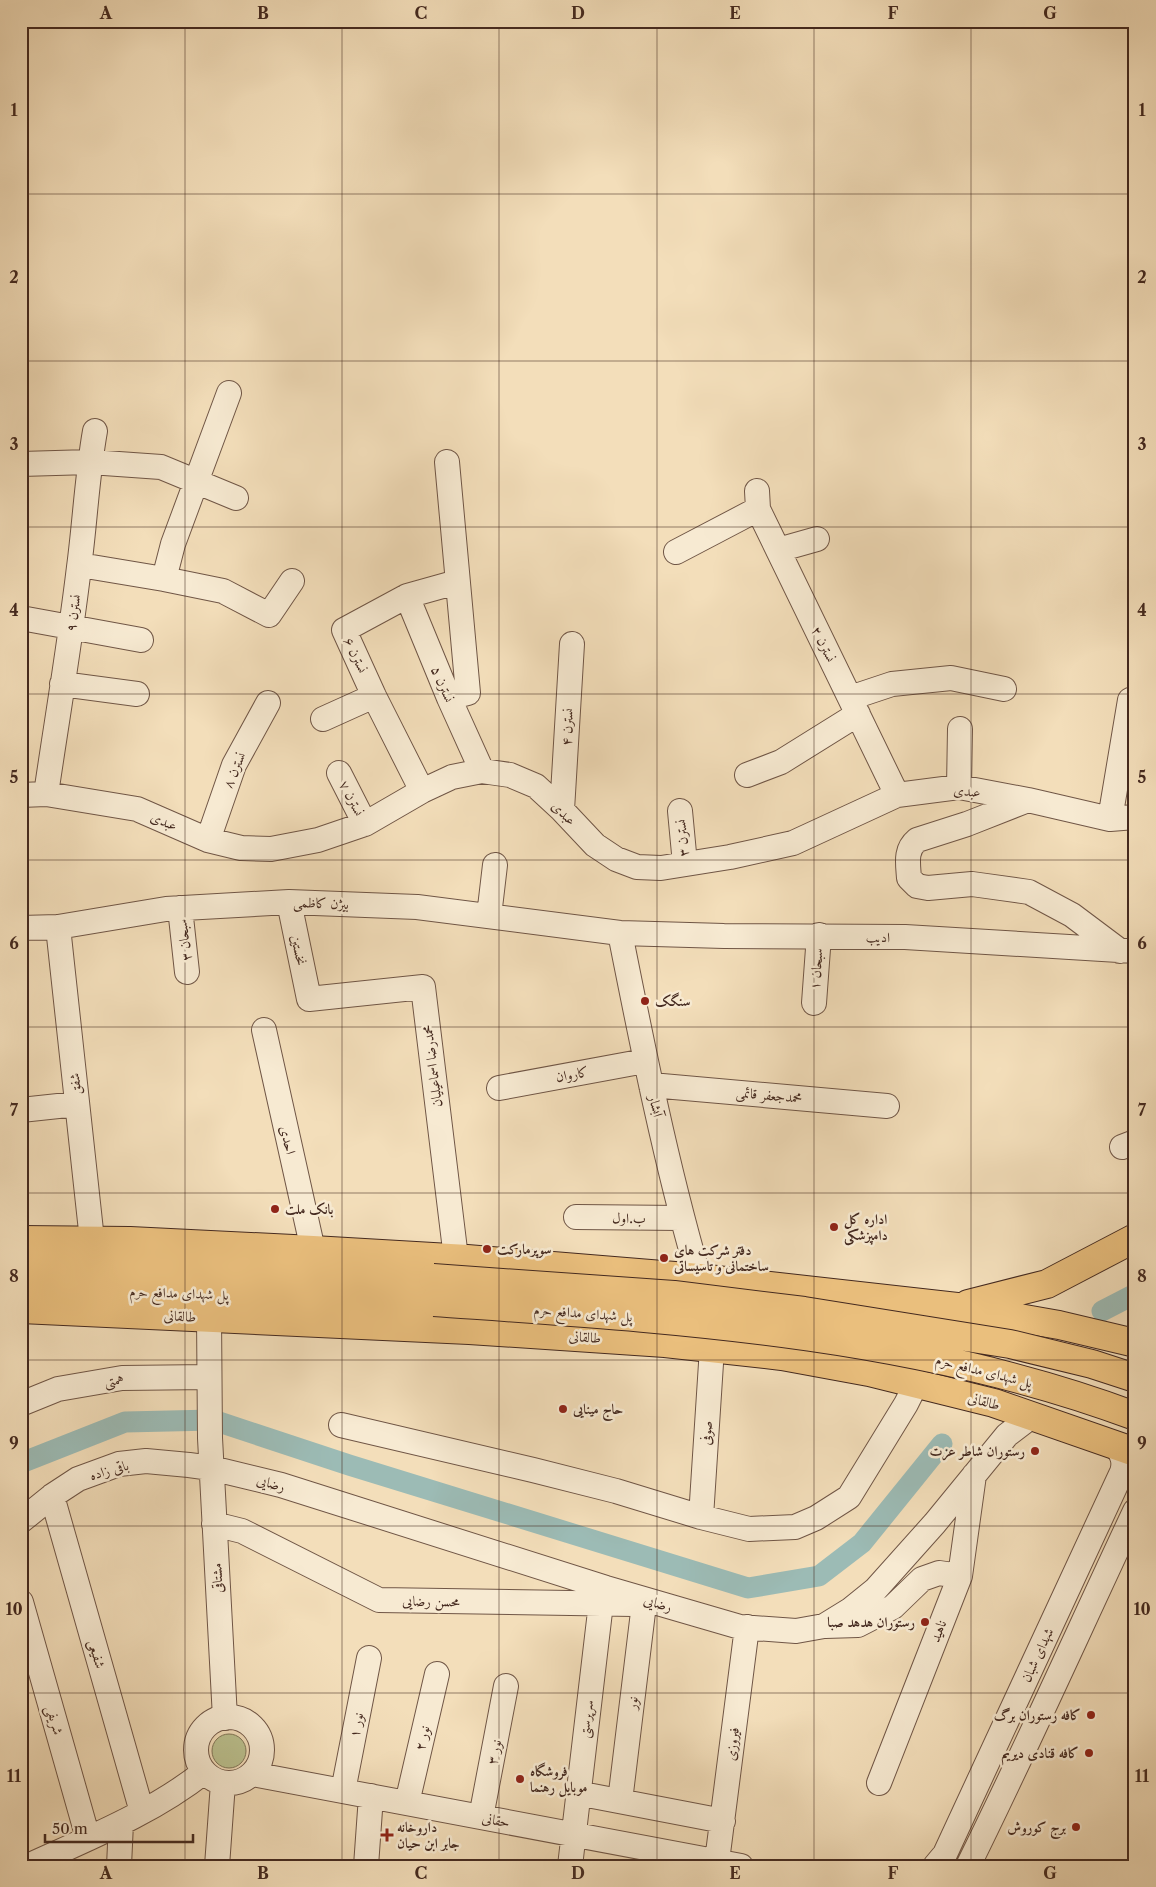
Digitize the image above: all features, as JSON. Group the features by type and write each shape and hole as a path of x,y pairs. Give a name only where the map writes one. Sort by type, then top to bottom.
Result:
{"main road":[{"path":"957,1307 1047,1284 1135,1238"},
{"path":"21,1240 92,1240 313,1250 586,1268 698,1278 957,1307 1017,1316 1135,1343"},
{"path":"462,1259 480,1271 487,1294 482,1317 468,1330"},
{"name":"پل شهدای مدافع حرم","path":"21,1263 197,1267 433,1290 803,1336 926,1357 1034,1382 1135,1416"},
{"path":"586,1268 575,1288 572,1305 576,1323 589,1338"},
{"name":"پل شهدای مدافع حرم","path":"21,1288 398,1300 433,1290 674,1295 804,1311 1010,1344 1092,1364 1135,1378"},
{"name":"طالقانی","path":"21,1309 468,1330 712,1348 782,1356 869,1372 994,1403 1124,1447"},
{"path":"994,1403 986,1394 979,1378 977,1361 979,1350 983,1340 994,1328 1017,1316"}],"street":[{"path":"164,579 173,544 195,481 229,393"},
{"name":"نسترن ۹","path":"46,794 72,626 95,431"},
{"path":"21,464 90,462 161,467 236,498"},
{"path":"447,462 468,693 449,698"},
{"name":"نسترن ۲","path":"676,552 758,500 778,550 897,795"},
{"path":"778,550 818,539"},
{"path":"80,565 223,591 269,614 292,581"},
{"name":"نسترن ۶","path":"422,791 374,696 344,630 407,596 457,582"},
{"name":"نسترن ۵","path":"407,596 449,698 482,771"},
{"path":"21,618 141,640"},
{"name":"نسترن ۴","path":"562,810 572,644"},
{"path":"747,775 781,762 854,706 892,684 951,678 1004,690"},
{"path":"62,684 137,694"},
{"path":"323,719 374,696"},
{"path":"1110,819 1130,700"},
{"name":"نسترن ۸","path":"208,840 234,765 268,703"},
{"path":"958,787 960,730"},
{"name":"عبدی","path":"21,795 46,794 137,809 208,840 241,848 271,849 318,840 365,824 422,791 452,778 482,771 510,775 536,786 595,845 616,859 637,867 661,868 730,858 793,842 897,795 958,787 1028,800 1110,819 1135,817"},
{"name":"نسترن ۷","path":"339,773 365,824"},
{"path":"1028,800 967,824 917,840 910,846 908,854 909,878 917,886 928,888 972,884 1029,892 1072,915 1128,951"},
{"name":"نسترن ۳","path":"680,811 685,864"},
{"path":"489,916 495,865"},
{"name":"بیژن کاظمی","path":"21,928 58,926 180,908 289,902 417,907 620,933"},
{"name":"نخستین","path":"289,902 309,999"},
{"name":"سبحان ۳","path":"180,908 187,972"},
{"name":"شفق","path":"58,926 92,1240"},
{"name":"ادیب","path":"620,933 724,936 906,937 1128,951"},
{"name":"آبشار","path":"620,933 645,1061 681,1218 698,1278"},
{"name":"سبحان ۱","path":"814,1003 819,936"},
{"name":"محمدرضا اسماعیلیان","path":"309,999 422,987 462,1259"},
{"name":"احدی","path":"264,1030 313,1250"},
{"name":"کاروان","path":"500,1088 645,1061"},
{"name":"محمدجعفر قائمی","path":"651,1085 887,1106"},
{"path":"21,1110 77,1104"},
{"name":"ب.اول","path":"576,1217 681,1218"},
{"name":"مشتاقی","path":"209,1317 211,1468 225,1718"},
{"name":"صوفی","path":"701,1517 712,1348"},
{"name":"همتی","path":"21,1404 58,1389 122,1378 209,1385"},
{"path":"342,1425 616,1491 701,1517 749,1529 796,1527 816,1518 849,1498 906,1404 916,1384"},
{"name":"رضایی","path":"211,1468 311,1494 655,1604 740,1627 796,1630 824,1626 850,1610 876,1588 935,1522 1007,1435 1032,1416"},
{"name":"شهدای شبان","path":"935,1866 945,1854 1122,1472 1124,1447"},
{"name":"باقی زاده","path":"21,1521 52,1496 78,1479 119,1464 170,1462 211,1468"},
{"name":"ناهید","path":"879,1783 960,1576 974,1474"},
{"name":"شفیعی","path":"52,1496 142,1812"},
{"name":"شهدای شبان","path":"968,1866 1017,1767 1135,1511"},
{"name":"محسن رضایی","path":"214,1524 242,1531 379,1600 655,1604"},
{"path":"824,1626 858,1625 893,1608 922,1579 939,1573 960,1576"},
{"name":"شریفی","path":"21,1602 88,1838"},
{"name":"سرپرستی","path":"570,1866 572,1834 601,1604"},
{"name":"نور","path":"620,1801 655,1604"},
{"name":"فیروزی","path":"717,1861 747,1627"},
{"name":"نور ۱","path":"343,1791 369,1658"},
{"name":"نور ۲","path":"407,1803 436,1674"},
{"name":"نور ۳","path":"481,1817 506,1686"},
{"path":"28,1866 121,1823 181,1790 214,1778 238,1782 252,1774 260,1759 260,1741 250,1726 234,1718 215,1720 206,1726 198,1739 196,1754 199,1764 214,1778 217,1866"},
{"name":"حقانی","path":"252,1774 572,1834 663,1859 717,1861 741,1866"},
{"path":"577,1793 723,1821"},
{"path":"366,1866 371,1796"},
{"path":"119,1866 121,1823"}],"green space":[{"path":"229,1734 241,1739 246,1751 241,1763 229,1768 217,1763 212,1751 217,1739"}],"waterway":[{"path":"1102,1311 1135,1294"},
{"path":"21,1463 125,1422 213,1420 349,1465 748,1588 819,1576 862,1543 942,1444"}],"place":[{"name":"سنگک","path":"645,1001"},
{"name":"بانک ملت","path":"275,1209"},
{"name":"اداره کل دامپزشکی","path":"834,1227"},
{"name":"سوپرمارکت","path":"487,1249"},
{"name":"دفتر شرکت های ساختمانی و تاسیساتی","path":"664,1258"},
{"name":"حاج مینایی","path":"563,1409"},
{"name":"رستوران شاطر عزت","path":"1035,1451"},
{"name":"رستوران هدهد صبا","path":"925,1622"},
{"name":"کافه رستوران برگ","path":"1091,1715"},
{"name":"کافه قنادی دیریم","path":"1089,1753"},
{"name":"فروشگاه موبایل رهنما","path":"520,1779"},
{"name":"برج کوروش","path":"1076,1827"},
{"name":"داروخانه جابر ابن حیان","path":"387,1835"}]}
